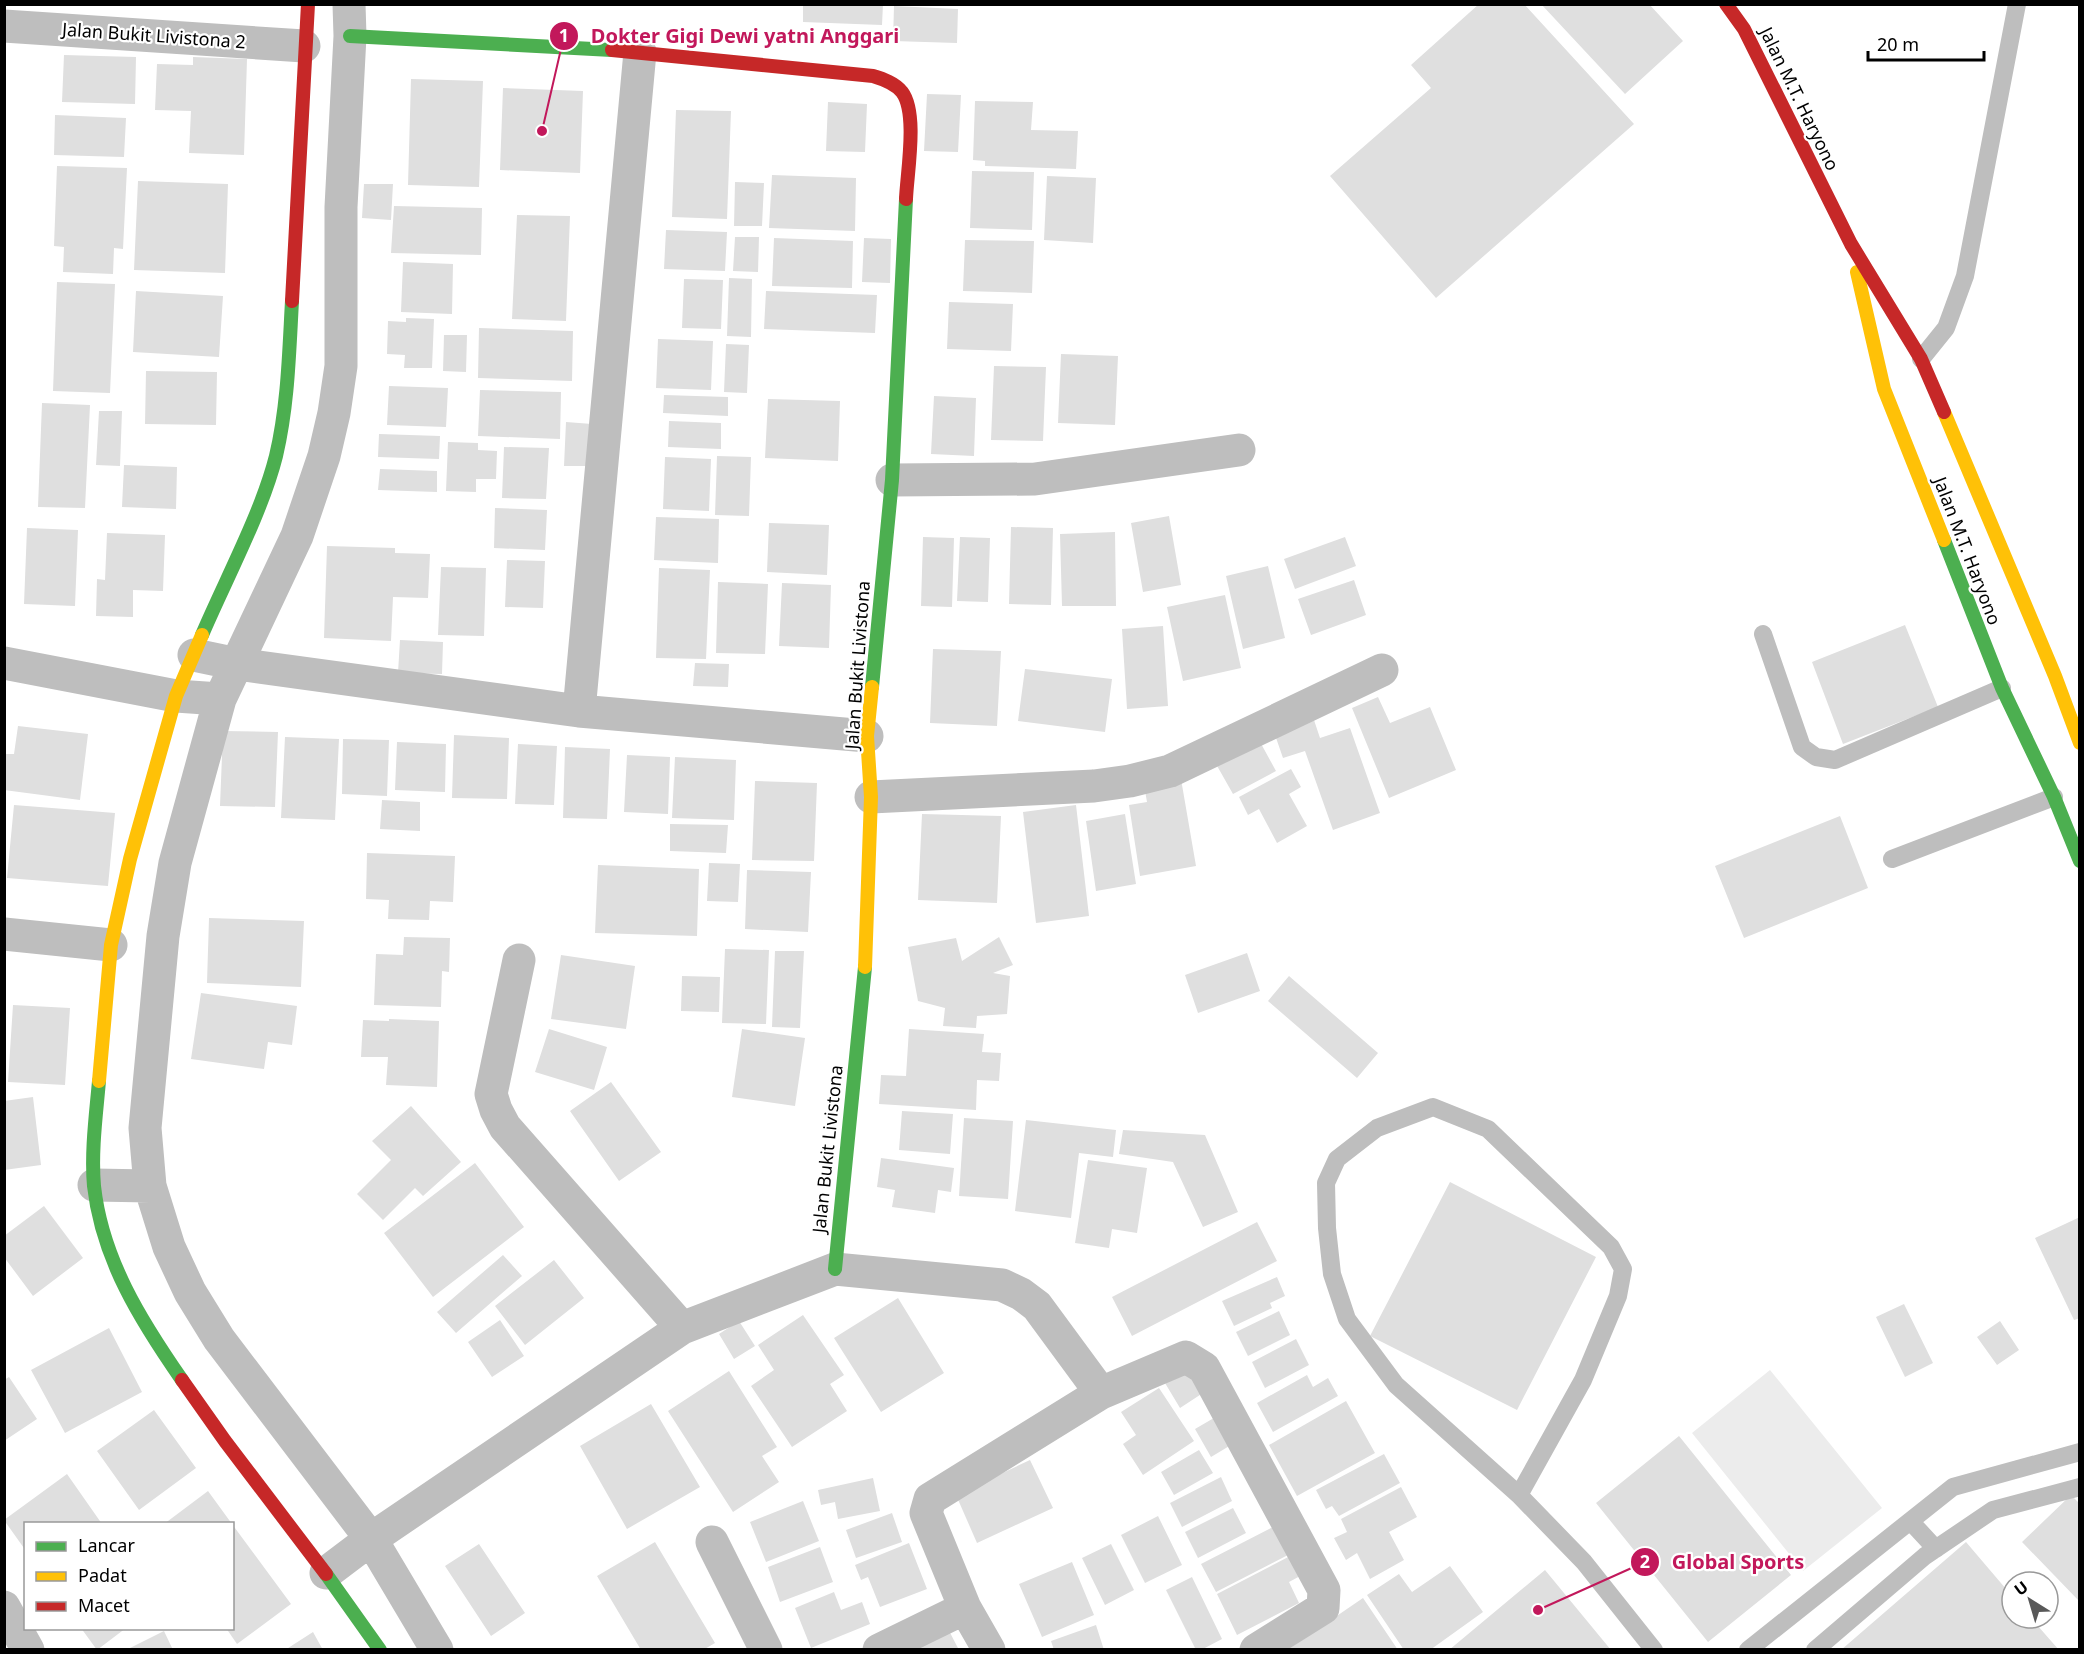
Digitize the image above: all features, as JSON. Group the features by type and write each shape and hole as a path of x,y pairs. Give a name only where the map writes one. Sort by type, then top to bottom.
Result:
{"street":[{"name":"Jalan M.T. Haryono","path":"1726,4 1744,29 1851,244 1922,358 2055,676 2079,743"},
{"path":"380,1650 326,1573 225,1441 157,1344 118,1276 102,1233 94,1185 95,1121 111,945 130,859 176,696 275,459 287,399 295,285 307,7 349,17 640,52 579,711"},
{"path":"349,17 341,207 341,366 334,412 324,456 297,536 220,699 176,863 163,936 145,1128 150,1186 169,1247 190,1292 219,1339 371,1539 437,1650"},
{"name":"Jalan Bukit Livistona 2","path":"4,26 304,46"},
{"name":"Jalan Bukit Livistona","path":"640,52 873,76 892,82 908,99 910,127 892,480 867,736 872,797 867,948 835,1269"},
{"path":"302,98 345,99"},
{"name":"Jalan M.T. Haryono","path":"1851,244 1884,389 2002,688 2054,797 2079,861"},
{"path":"892,480 1035,479 1239,450"},
{"path":"194,655 237,664 579,711 867,736"},
{"path":"4,663 176,696 220,699"},
{"path":"872,797 1094,786 1150,776 1202,758 1382,670"},
{"path":"4,934 111,945"},
{"path":"519,960 493,1074 491,1094 495,1110 505,1127 682,1328"},
{"path":"94,1185 150,1186"},
{"path":"326,1573 371,1539 682,1328 835,1269 1002,1285 1021,1294 1037,1306 1101,1393"},
{"path":"989,1650 965,1608 927,1513 930,1498 1101,1393 1186,1357 1204,1368 1324,1590 1323,1608 1256,1650"},
{"path":"712,1542 766,1650"},
{"path":"4,1608 28,1650"},
{"path":"879,1650 965,1608"}],"lane":[{"path":"1922,358 1946,328 1965,276 2017,4"},
{"path":"1763,634 1802,747 1816,757 1835,760 2002,688"},
{"path":"1892,859 2054,797"},
{"path":"1519,1495 1583,1380 1618,1296 1623,1269 1611,1247 1488,1129 1433,1107 1377,1128 1337,1159 1326,1184 1327,1228 1332,1274 1347,1319 1396,1385 1519,1495 1584,1562 1654,1650"},
{"path":"1748,1650 1953,1487 2079,1452"},
{"path":"2002,1474 2012,1506"},
{"path":"1815,1650 1935,1549 1993,1510 2079,1487"},
{"path":"1911,1522 1935,1549"}],"shaded area":[{"path":"1770,1370 1882,1508 1803,1571 1692,1433"}],"building":[{"path":"803,4 883,4 882,25 803,22"},
{"path":"1479,4 1524,4 1634,124 1436,298 1330,176 1431,88 1411,65"},
{"path":"1541,4 1649,4 1683,41 1625,94"},
{"path":"894,6 958,9 957,43 893,41"},
{"path":"64,55 136,57 135,104 62,102"},
{"path":"193,57 247,59 244,155 189,153 191,111 155,110 157,64 193,65"},
{"path":"411,79 483,81 479,187 408,185"},
{"path":"503,88 583,91 580,173 500,170"},
{"path":"927,94 961,95 958,152 924,151"},
{"path":"975,101 1033,102 1031,130 1078,131 1076,169 985,166 985,161 973,160"},
{"path":"828,102 867,104 865,152 826,151"},
{"path":"676,110 731,111 727,219 672,217"},
{"path":"55,115 126,118 124,157 54,155"},
{"path":"57,166 127,168 123,249 114,248 113,274 63,272 64,247 54,246"},
{"path":"972,171 1034,172 1032,230 970,228"},
{"path":"772,175 856,178 855,231 769,228"},
{"path":"1047,176 1096,178 1093,243 1044,240"},
{"path":"138,181 228,184 225,273 134,270"},
{"path":"735,182 764,183 762,226 734,226"},
{"path":"364,184 393,184 391,220 362,218"},
{"path":"394,206 482,208 481,255 391,253"},
{"path":"517,215 570,216 566,321 512,319"},
{"path":"666,230 727,232 725,271 664,269"},
{"path":"735,237 759,237 758,272 733,271"},
{"path":"774,238 853,241 852,288 772,286"},
{"path":"864,238 891,239 890,283 862,282"},
{"path":"965,240 1034,241 1032,293 963,291"},
{"path":"403,262 453,264 452,314 401,312"},
{"path":"729,278 752,279 751,337 727,336"},
{"path":"684,279 723,280 721,329 682,328"},
{"path":"57,282 115,284 110,393 53,391"},
{"path":"136,291 223,296 219,357 133,352"},
{"path":"766,291 877,295 875,333 764,329"},
{"path":"949,302 1013,304 1011,351 947,349"},
{"path":"406,318 434,319 432,368 404,368 405,355 387,354 388,321 406,322"},
{"path":"479,328 573,331 572,381 478,378"},
{"path":"444,335 467,335 466,372 443,371"},
{"path":"658,339 713,341 711,390 656,388"},
{"path":"726,344 749,345 747,393 724,392"},
{"path":"1061,354 1118,356 1115,425 1058,423"},
{"path":"994,366 1046,367 1043,441 991,440"},
{"path":"146,371 217,372 216,425 145,424"},
{"path":"389,386 448,388 446,427 387,425"},
{"path":"480,390 561,392 560,439 478,436"},
{"path":"664,395 728,397 728,416 663,413"},
{"path":"934,396 976,398 974,456 931,454"},
{"path":"768,399 840,401 838,461 765,458"},
{"path":"42,403 90,405 85,508 38,507"},
{"path":"99,411 122,411 120,466 96,465"},
{"path":"669,421 721,423 721,449 668,447"},
{"path":"566,422 592,424 591,466 564,466"},
{"path":"379,434 440,436 439,459 378,457"},
{"path":"448,442 478,443 478,450 497,451 496,479 476,479 476,492 446,491"},
{"path":"504,447 549,448 546,499 502,498"},
{"path":"717,456 751,457 749,516 715,515"},
{"path":"665,457 711,459 709,511 663,509"},
{"path":"124,465 177,467 176,509 122,507"},
{"path":"380,469 437,471 437,492 378,490"},
{"path":"495,508 547,510 545,550 494,548"},
{"path":"1169,516 1181,585 1143,592 1131,523"},
{"path":"656,517 719,519 718,563 654,560"},
{"path":"769,523 829,525 827,575 767,572"},
{"path":"1011,527 1053,528 1051,605 1009,604"},
{"path":"27,528 78,530 75,606 24,604"},
{"path":"1115,532 1116,606 1062,606 1060,534"},
{"path":"107,533 165,535 163,591 133,590 133,617 96,616 97,579 105,580"},
{"path":"923,537 954,538 952,607 921,606"},
{"path":"960,537 990,538 988,602 957,601"},
{"path":"1345,537 1356,566 1295,589 1284,559"},
{"path":"327,546 395,548 395,553 430,554 428,598 393,597 391,641 324,638"},
{"path":"507,560 545,561 543,608 505,607"},
{"path":"1268,566 1285,638 1243,649 1226,576"},
{"path":"441,567 486,568 484,636 438,635"},
{"path":"659,568 710,570 706,659 656,658"},
{"path":"1354,580 1366,615 1311,635 1298,599"},
{"path":"718,582 768,584 765,654 716,653"},
{"path":"782,583 831,585 829,648 779,646"},
{"path":"1225,595 1241,668 1183,681 1167,607"},
{"path":"1905,625 1938,707 1843,744 1812,662"},
{"path":"1163,626 1168,706 1127,709 1122,629"},
{"path":"400,640 443,642 442,674 398,673"},
{"path":"933,649 1001,651 997,726 930,723"},
{"path":"695,663 729,664 728,687 693,686"},
{"path":"1025,669 1112,679 1105,732 1018,721"},
{"path":"1378,697 1390,723 1430,707 1456,770 1389,798 1352,708"},
{"path":"1313,717 1320,738 1350,728 1380,813 1333,830 1305,751 1283,758 1274,732"},
{"path":"18,726 88,734 80,800 4,790 4,754 14,754"},
{"path":"223,731 278,732 275,807 220,806"},
{"path":"454,735 509,738 507,799 452,798"},
{"path":"285,737 339,739 335,820 281,818"},
{"path":"343,739 389,740 387,796 342,794"},
{"path":"1259,740 1276,771 1233,794 1216,764"},
{"path":"397,742 446,744 445,792 395,790"},
{"path":"518,744 557,746 554,805 515,804"},
{"path":"565,747 610,749 607,819 563,818"},
{"path":"627,755 670,757 668,814 624,812"},
{"path":"675,757 736,760 734,820 672,818"},
{"path":"1291,769 1301,787 1289,794 1307,826 1277,843 1259,809 1248,815 1239,797"},
{"path":"1181,779 1196,866 1140,876 1129,805 1147,802 1144,785"},
{"path":"755,781 817,783 814,861 752,860"},
{"path":"382,800 420,802 420,831 380,829"},
{"path":"14,805 115,813 108,886 7,878"},
{"path":"1076,805 1089,916 1036,923 1023,812"},
{"path":"922,814 1001,816 997,903 918,900"},
{"path":"1125,814 1136,884 1096,891 1086,821"},
{"path":"1840,816 1868,888 1744,938 1715,866"},
{"path":"670,824 728,825 726,853 670,851"},
{"path":"367,853 455,856 453,902 430,901 429,920 388,919 389,900 366,899"},
{"path":"709,863 740,864 738,902 707,901"},
{"path":"598,865 699,869 697,936 595,933"},
{"path":"747,870 811,872 808,932 745,929"},
{"path":"209,918 304,921 301,987 207,983"},
{"path":"404,937 450,938 449,972 442,971 441,1007 374,1005 376,954 403,955"},
{"path":"999,937 1013,965 993,973 1010,976 1007,1014 977,1016 976,1028 943,1026 945,1008 918,1001 908,947 956,938 962,961"},
{"path":"725,949 769,950 766,1024 722,1023"},
{"path":"775,951 804,951 800,1028 772,1027"},
{"path":"1247,953 1260,991 1198,1013 1185,975"},
{"path":"561,955 635,966 626,1029 551,1019"},
{"path":"682,976 720,977 719,1012 681,1011"},
{"path":"1289,976 1378,1053 1357,1078 1268,1001"},
{"path":"201,993 297,1006 292,1045 268,1042 264,1069 191,1059"},
{"path":"13,1005 70,1008 65,1085 8,1082"},
{"path":"389,1019 439,1021 437,1087 386,1085 388,1057 361,1057 363,1020 389,1021"},
{"path":"549,1029 607,1047 594,1090 535,1072"},
{"path":"742,1029 805,1038 795,1106 732,1097"},
{"path":"909,1029 984,1034 982,1052 1001,1053 999,1081 977,1080 976,1110 879,1104 881,1075 906,1076"},
{"path":"611,1082 661,1152 619,1181 570,1111"},
{"path":"33,1097 41,1165 4,1170 4,1101"},
{"path":"411,1106 461,1162 423,1196 415,1188 383,1220 357,1194 391,1160 372,1141"},
{"path":"902,1111 953,1114 950,1154 899,1150"},
{"path":"964,1118 1013,1121 1008,1199 959,1196"},
{"path":"1026,1120 1116,1130 1113,1157 1079,1153 1071,1218 1015,1211"},
{"path":"1123,1130 1205,1135 1238,1212 1203,1227 1173,1162 1119,1154"},
{"path":"881,1158 954,1168 951,1192 938,1190 935,1213 892,1207 895,1190 877,1187"},
{"path":"1088,1160 1147,1168 1137,1233 1112,1229 1109,1248 1075,1243"},
{"path":"475,1163 524,1227 433,1297 384,1233"},
{"path":"1450,1182 1596,1257 1517,1410 1370,1336"},
{"path":"44,1206 83,1258 33,1296 4,1257 4,1236"},
{"path":"2080,1217 2080,1318 2074,1320 2035,1238"},
{"path":"1257,1222 1277,1261 1132,1336 1112,1297"},
{"path":"503,1255 522,1276 456,1333 437,1312"},
{"path":"554,1260 584,1298 525,1345 495,1306"},
{"path":"1277,1277 1285,1296 1270,1303 1272,1308 1234,1326 1222,1301"},
{"path":"898,1298 944,1373 881,1412 834,1338"},
{"path":"1904,1304 1933,1363 1905,1377 1876,1317"},
{"path":"1279,1311 1290,1335 1248,1356 1236,1332"},
{"path":"803,1315 844,1375 830,1384 847,1411 792,1447 751,1386 774,1370 758,1345"},
{"path":"500,1320 524,1356 492,1377 468,1342"},
{"path":"739,1321 755,1346 734,1359 719,1334"},
{"path":"2000,1321 2019,1350 1997,1365 1977,1337"},
{"path":"109,1328 142,1392 65,1433 31,1370"},
{"path":"1296,1339 1309,1365 1265,1388 1252,1362"},
{"path":"1191,1367 1206,1391 1180,1408 1165,1383"},
{"path":"729,1371 777,1447 762,1456 779,1482 733,1512 668,1411"},
{"path":"1307,1375 1313,1387 1328,1378 1338,1396 1273,1432 1257,1403"},
{"path":"9,1377 37,1419 4,1441 4,1380"},
{"path":"1159,1388 1194,1441 1143,1475 1123,1444 1136,1435 1121,1412"},
{"path":"1346,1401 1375,1453 1297,1496 1269,1445"},
{"path":"651,1404 700,1487 627,1529 580,1446"},
{"path":"154,1410 196,1468 139,1510 97,1451"},
{"path":"1219,1415 1236,1442 1211,1457 1195,1429"},
{"path":"1679,1436 1791,1575 1708,1642 1596,1503"},
{"path":"1199,1450 1213,1473 1174,1495 1161,1472"},
{"path":"1384,1454 1400,1483 1339,1516 1332,1506 1326,1509 1316,1490"},
{"path":"1030,1460 1053,1508 977,1543 956,1495"},
{"path":"67,1474 101,1522 24,1522 24,1548 4,1520"},
{"path":"1221,1477 1232,1501 1182,1527 1170,1503"},
{"path":"873,1478 880,1511 838,1519 835,1502 821,1505 818,1490"},
{"path":"1401,1487 1417,1517 1389,1532 1404,1560 1370,1579 1357,1553 1346,1560 1334,1538 1347,1532 1341,1519"},
{"path":"208,1491 231,1522 167,1522"},
{"path":"2071,1495 2080,1504 2080,1602 2060,1581 2060,1570 2049,1570 2022,1542"},
{"path":"803,1501 819,1541 766,1562 750,1522"},
{"path":"1233,1508 1246,1533 1198,1558 1185,1532"},
{"path":"892,1513 902,1542 856,1558 846,1530"},
{"path":"1158,1516 1182,1565 1145,1583 1121,1535"},
{"path":"1275,1526 1290,1554 1216,1592 1201,1564"},
{"path":"234,1527 291,1604 237,1644 227,1630 234,1630"},
{"path":"655,1542 715,1643 703,1650 641,1650 597,1576"},
{"path":"1966,1542 2000,1582 2000,1630 2042,1630 2059,1650 1841,1650"},
{"path":"909,1543 927,1589 880,1607 868,1577 861,1580 855,1565"},
{"path":"479,1544 525,1613 491,1636 445,1566"},
{"path":"1111,1544 1134,1590 1105,1605 1082,1558"},
{"path":"820,1547 833,1582 780,1602 768,1567"},
{"path":"1292,1555 1302,1575 1289,1582 1299,1603 1237,1635 1217,1594"},
{"path":"1072,1562 1094,1615 1042,1637 1019,1584"},
{"path":"1450,1566 1483,1612 1430,1650 1404,1650 1367,1595 1399,1574 1412,1592"},
{"path":"1545,1570 1611,1650 1449,1650"},
{"path":"1192,1577 1222,1639 1201,1650 1196,1650 1166,1590"},
{"path":"834,1592 841,1610 862,1602 870,1624 811,1648 795,1608"},
{"path":"1363,1598 1398,1650 1287,1650"},
{"path":"946,1625 959,1650 900,1650"},
{"path":"1096,1625 1104,1650 1054,1650 1051,1641"},
{"path":"82,1630 123,1630 97,1650"},
{"path":"164,1631 173,1650 126,1650"},
{"path":"313,1632 323,1650 285,1650"}],"traffic: fast":[{"path":"350,36 612,50"},
{"path":"872,687 892,480 906,199"},
{"path":"202,635 262,500 276,456 286,399 292,301"},
{"path":"1944,540 2002,688 2054,797 2080,861"},
{"path":"835,1269 865,967"},
{"path":"99,1081 93,1173 98,1213 105,1239 138,1312 182,1380"},
{"path":"326,1574 380,1650"}],"traffic: slow":[{"path":"1857,272 1884,389 1944,540"},
{"path":"1944,412 2055,676 2080,743"},
{"path":"99,1081 111,945 130,859 176,696 202,635"},
{"path":"865,967 871,797 867,736 872,687"}],"traffic: jam":[{"path":"292,301 308,4"},
{"path":"1726,4 1744,29 1851,244 1921,359 1944,412"},
{"path":"612,50 873,76 889,82 902,92 910,114 906,199"},
{"path":"182,1380 225,1441 326,1574"}],"place":[{"name":"Dokter Gigi Dewi yatni Anggari","path":"542,131"},
{"name":"Global Sports","path":"1538,1610"}]}
